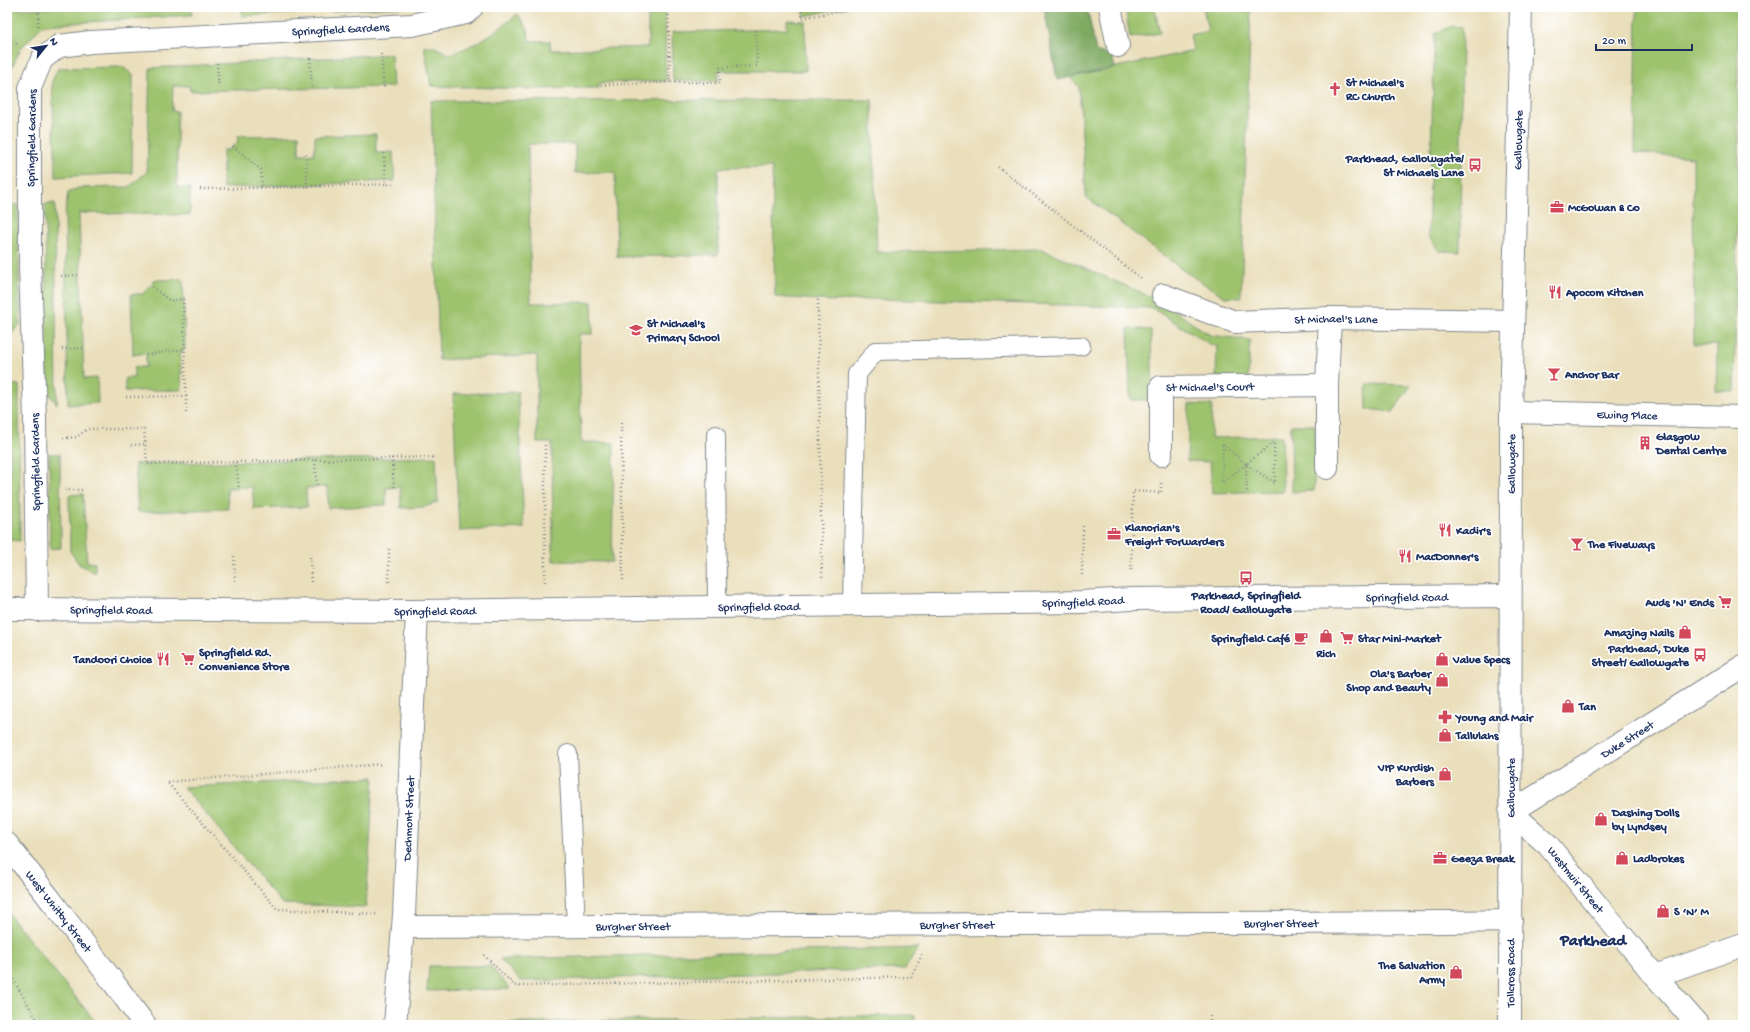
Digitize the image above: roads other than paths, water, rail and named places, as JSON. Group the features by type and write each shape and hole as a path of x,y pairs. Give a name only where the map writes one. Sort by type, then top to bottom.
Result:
{"street":[{"name":"Springfield Gardens","path":"37,610 35,418 30,266 30,88 42,59 60,46 91,42 412,25 466,13 472,7"},
{"path":"1110,7 1118,46"},
{"name":"Gallowgate","path":"1511,921 1511,412 1521,7"},
{"name":"St Michael's Lane","path":"1163,295 1235,322 1330,318 1513,321"},
{"path":"1327,468 1327,386 1330,318"},
{"name":"St Michael's Court","path":"1161,456 1161,387 1327,386"},
{"name":"Ewing Place","path":"1511,412 1743,417"},
{"name":"Springfield Road","path":"7,609 417,611 1081,602 1131,599 1510,596"},
{"name":"Dechmont Street","path":"395,1025 404,921 417,611"},
{"name":"Duke Street","path":"1511,812 1743,666"},
{"name":"Westmuir Street","path":"1511,812 1548,845 1655,976 1698,1025"},
{"name":"West Whitby Street","path":"7,844 145,1025"},
{"name":"Burgher Street","path":"404,921 455,927 1511,921"},
{"name":"Tollcross Road","path":"1510,1025 1511,921"},
{"path":"1655,976 1743,945"}],"lane":[{"path":"852,605 857,374 876,351 1081,346"},
{"path":"716,436 717,607"},
{"path":"568,754 576,926"}],"place":[{"name":"St Michael's RC Church","path":"1335,89"},
{"name":"Parkhead, Gallowgate/ St Michaels Lane","path":"1475,165"},
{"name":"McGowan & Co","path":"1557,207"},
{"name":"Apocom Kitchen","path":"1555,292"},
{"name":"St Michael's Primary School","path":"636,330"},
{"name":"Anchor Bar","path":"1554,374"},
{"name":"Glasgow Dental Centre","path":"1645,443"},
{"name":"Kadir's","path":"1445,530"},
{"name":"Klanorian's Freight Forwarders","path":"1114,534"},
{"name":"The Fiveways","path":"1577,544"},
{"name":"MacDonner's","path":"1405,556"},
{"name":"Parkhead, Springfield Road/ Gallowgate","path":"1246,578"},
{"name":"Auds 'N' Ends","path":"1725,602"},
{"name":"Amazing Nails","path":"1685,632"},
{"name":"Rich","path":"1326,636"},
{"name":"Springfield Café","path":"1301,638"},
{"name":"Star Mini-Market","path":"1347,638"},
{"name":"Parkhead, Duke Street/ Gallowgate","path":"1700,655"},
{"name":"Tandoori Choice","path":"163,659"},
{"name":"Springfield Rd. Convenience Store","path":"188,659"},
{"name":"Value Specs","path":"1442,659"},
{"name":"Ola's Barber Shop and Beauty","path":"1442,680"},
{"name":"Tan","path":"1568,706"},
{"name":"Young and Mair","path":"1445,717"},
{"name":"Tallulahs","path":"1445,735"},
{"name":"VIP Kurdish Barbers","path":"1445,774"},
{"name":"Dashing Dolls by Lyndsey","path":"1601,819"},
{"name":"Geeza Break","path":"1440,858"},
{"name":"Ladbrokes","path":"1622,858"},
{"name":"S ‘N’ M","path":"1663,911"},
{"name":"The Salvation Army","path":"1456,972"}],"district":[{"name":"Parkhead","path":"1593,939"}]}
